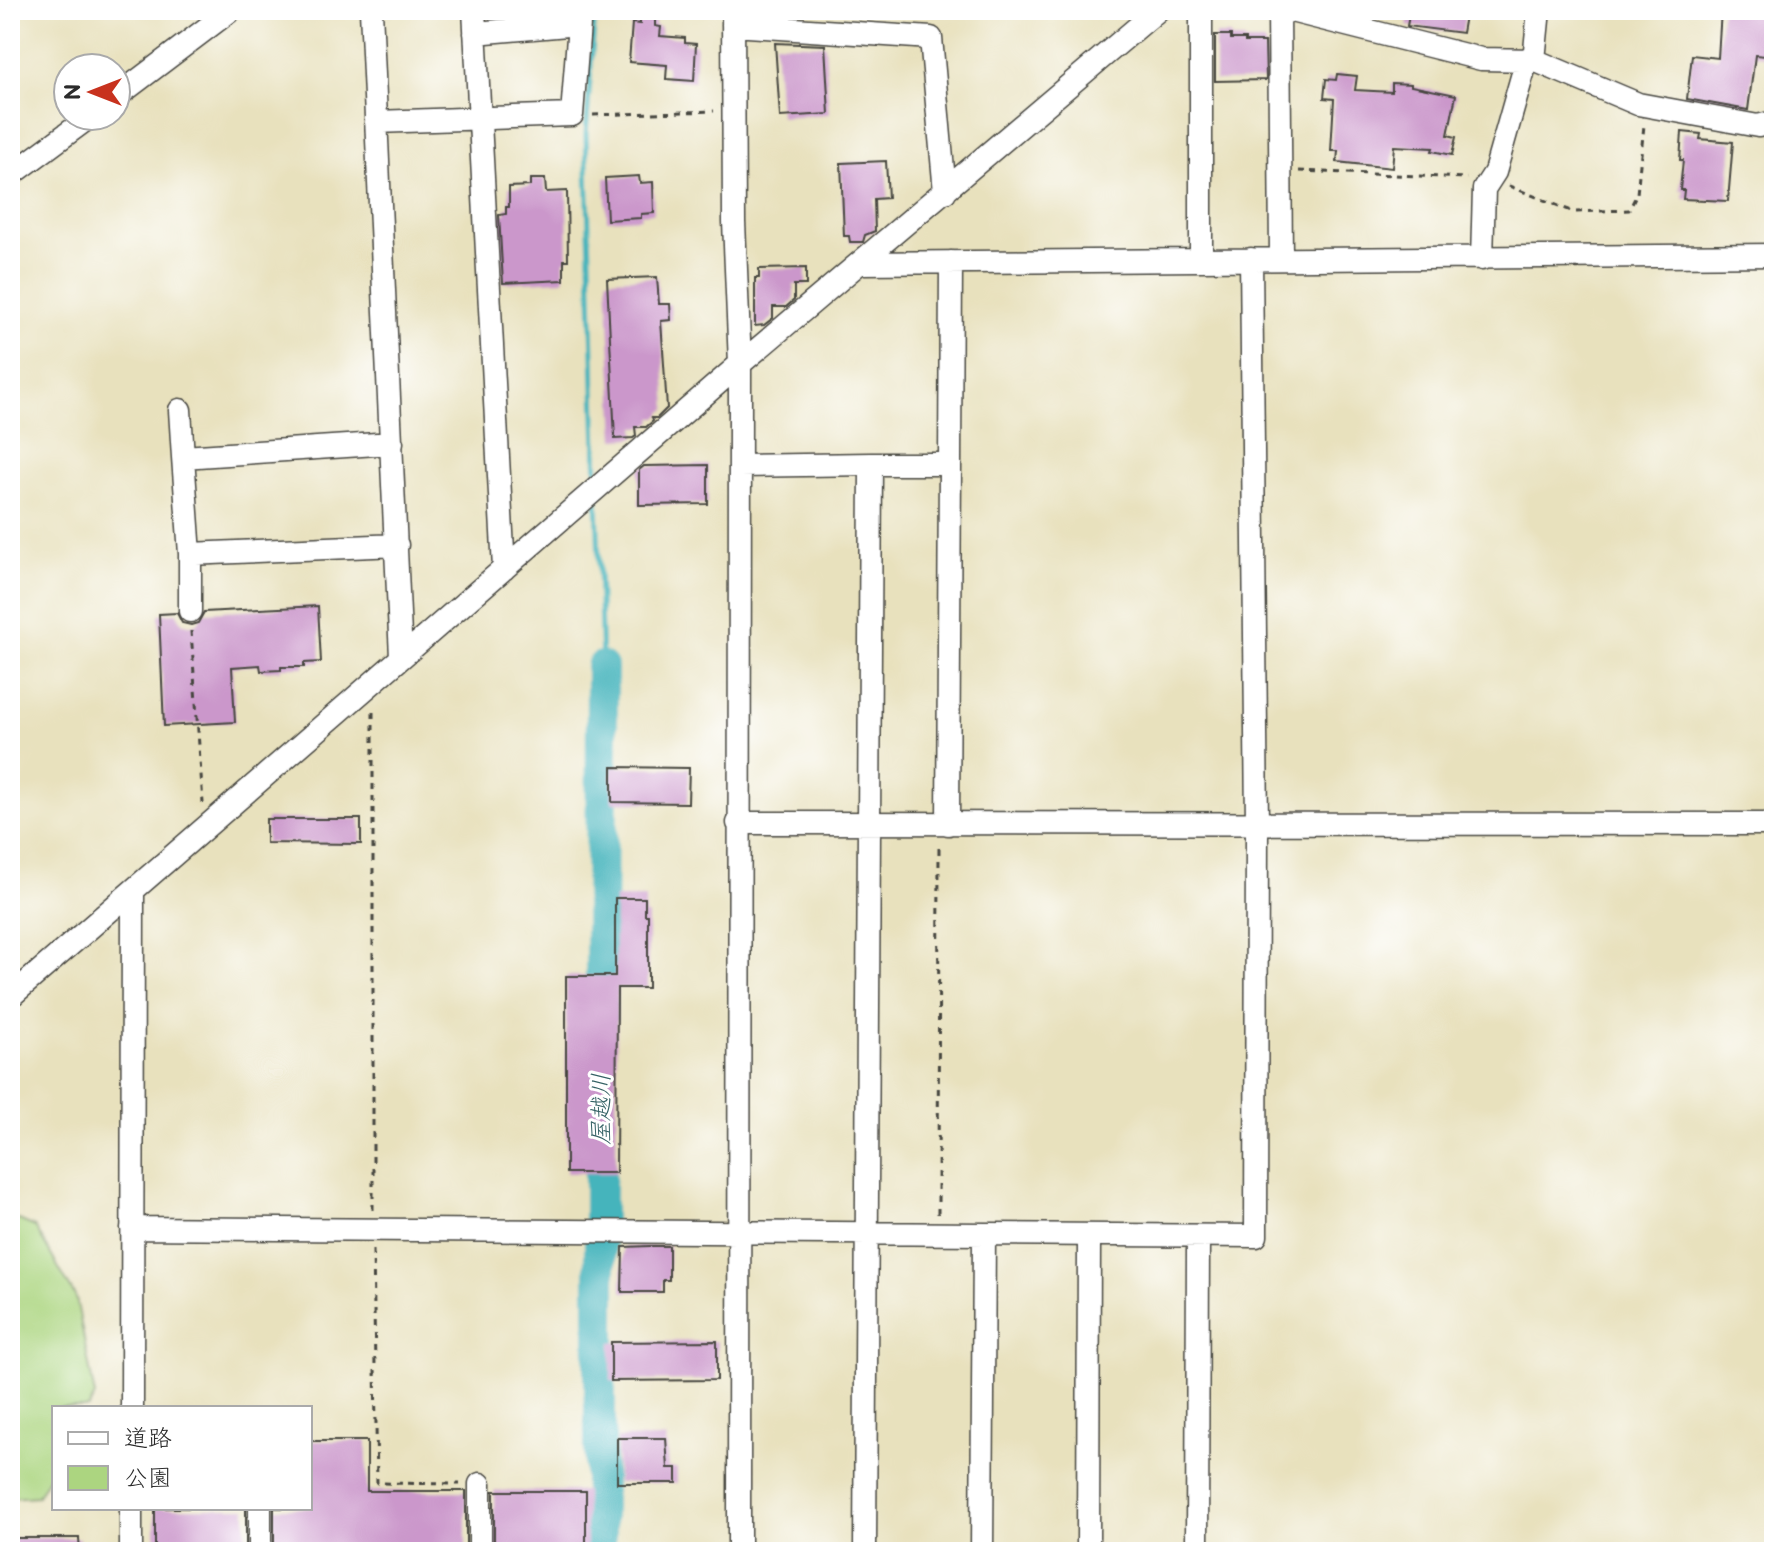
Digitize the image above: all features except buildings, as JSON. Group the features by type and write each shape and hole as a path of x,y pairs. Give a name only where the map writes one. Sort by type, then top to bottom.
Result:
{"street":[{"path":"132,85 231,10"},
{"path":"371,10 401,657"},
{"path":"10,997 740,364 1158,10"},
{"path":"1201,10 1201,258"},
{"path":"1279,10 1281,257"},
{"path":"1287,10 1320,14 1481,59 1530,60 1638,104 1758,126 1774,122"},
{"path":"1482,259 1484,189 1495,172 1530,60 1539,10"},
{"path":"739,1552 740,364 734,222 733,18 931,38 945,192"},
{"path":"376,122 480,119 572,115 579,24 475,21 480,119 504,569"},
{"path":"10,176 69,132"},
{"path":"862,263 1774,255"},
{"path":"132,1228 1256,1236 1257,824 1251,259"},
{"path":"944,824 951,262"},
{"path":"180,410 190,554 190,611"},
{"path":"183,457 392,443"},
{"path":"865,1552 871,464"},
{"path":"740,466 950,464"},
{"path":"190,554 397,545"},
{"path":"738,823 1774,824"},
{"path":"132,1406 133,891"},
{"path":"982,1552 984,1235"},
{"path":"1088,1552 1089,1236"},
{"path":"1197,1552 1198,1237"},
{"path":"480,1484 480,1552"},
{"path":"131,1510 131,1552"},
{"path":"260,1510 260,1552"}],"path":[{"path":"599,115 734,110"},
{"path":"190,611 204,830"},
{"path":"373,682 373,1229 377,1483 480,1484"},
{"path":"938,1234 944,824"}],"green space":[{"path":"10,1216 35,1227 76,1298 95,1396 89,1406 52,1406 52,1471 38,1496 10,1498"}],"waterway":[{"path":"595,10 586,135 597,481"},
{"path":"597,499 602,667"},
{"name":"屋越川","path":"601,1020 602,667"},
{"name":"屋越川","path":"600,1130 600,1552"}]}
